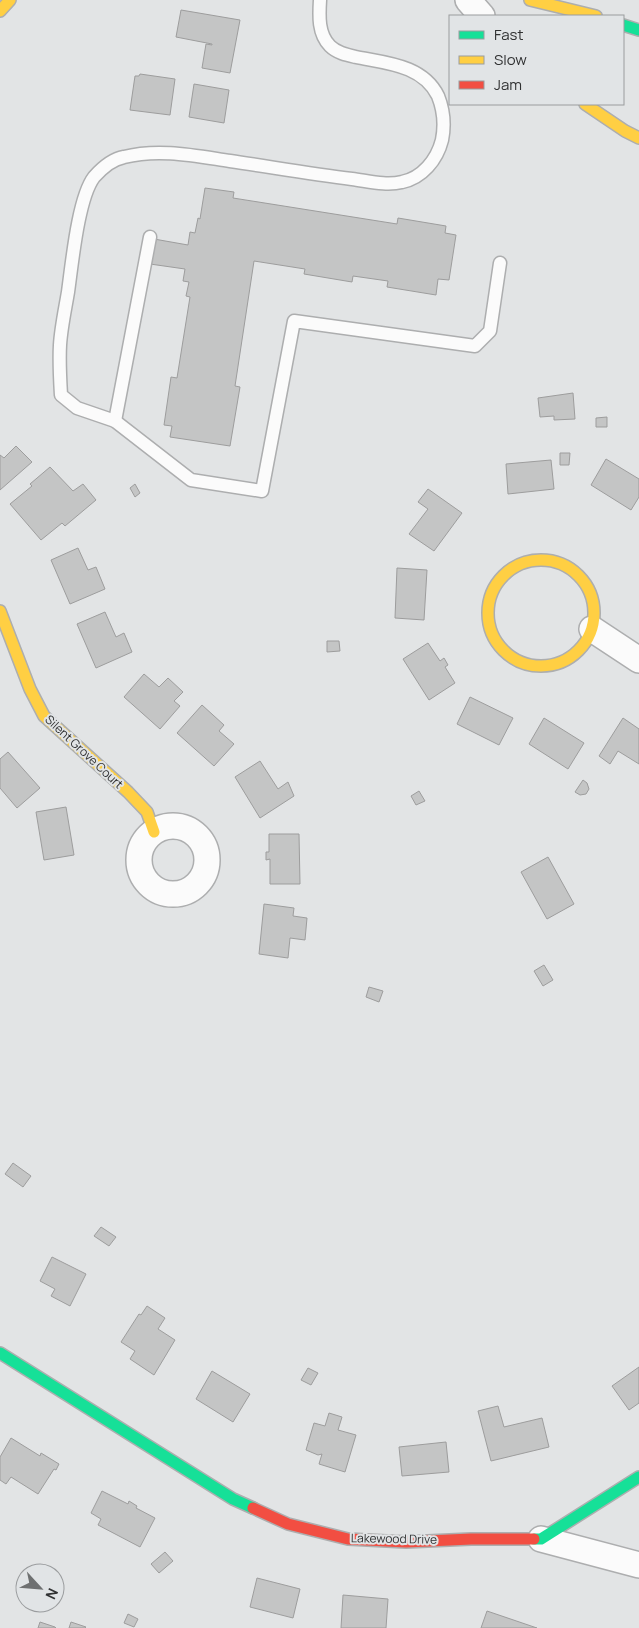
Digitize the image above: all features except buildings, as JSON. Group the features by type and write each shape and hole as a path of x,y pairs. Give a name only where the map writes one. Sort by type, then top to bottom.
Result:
{"street":[{"path":"0,12 10,0"},
{"path":"468,0 481,15"},
{"path":"530,0 592,15"},
{"path":"624,25 639,30"},
{"path":"587,105 625,131 639,138"},
{"path":"541,559 562,563 580,575 591,593 595,614 592,630 579,652 562,663 541,668 520,664 503,652 491,634 487,613 491,592 503,575 520,563 541,559"},
{"name":"Silent Grove Court","path":"0,611 30,689 44,716 128,792 147,812 154,832"},
{"path":"592,630 639,660"},
{"name":"Lakewood Drive","path":"0,1354 233,1500 288,1524 348,1539 406,1542 471,1539 541,1539"},
{"path":"541,1539 639,1480"},
{"path":"541,1539 639,1565"}],"lane":[{"path":"320,0 319,19 322,34 330,46 348,56 405,67 420,75 434,88 441,104 445,123 441,143 433,162 419,176 392,183 326,176 170,152 122,157 105,166 94,178 85,193 75,242 60,345 61,395 77,408 115,421 191,480 262,492 294,321 475,346 490,331 500,263"},
{"path":"115,421 150,237"}],"traffic: fast":[{"path":"624,25 639,30"},
{"path":"0,1353 233,1499 253,1508"},
{"path":"534,1539 541,1539 639,1477"}],"traffic: slow":[{"path":"0,11 10,0"},
{"path":"530,0 592,15"},
{"path":"586,105 625,131 639,138"},
{"path":"541,560 561,564 579,575 590,593 594,613 590,633 579,651 561,662 541,666 521,662 503,651 492,633 488,613 492,593 503,575 521,564 541,560"},
{"path":"0,611 30,689 44,716 128,792 147,812 154,832"}],"traffic: jam":[{"path":"253,1508 288,1524 348,1539 406,1542 534,1539"}]}
